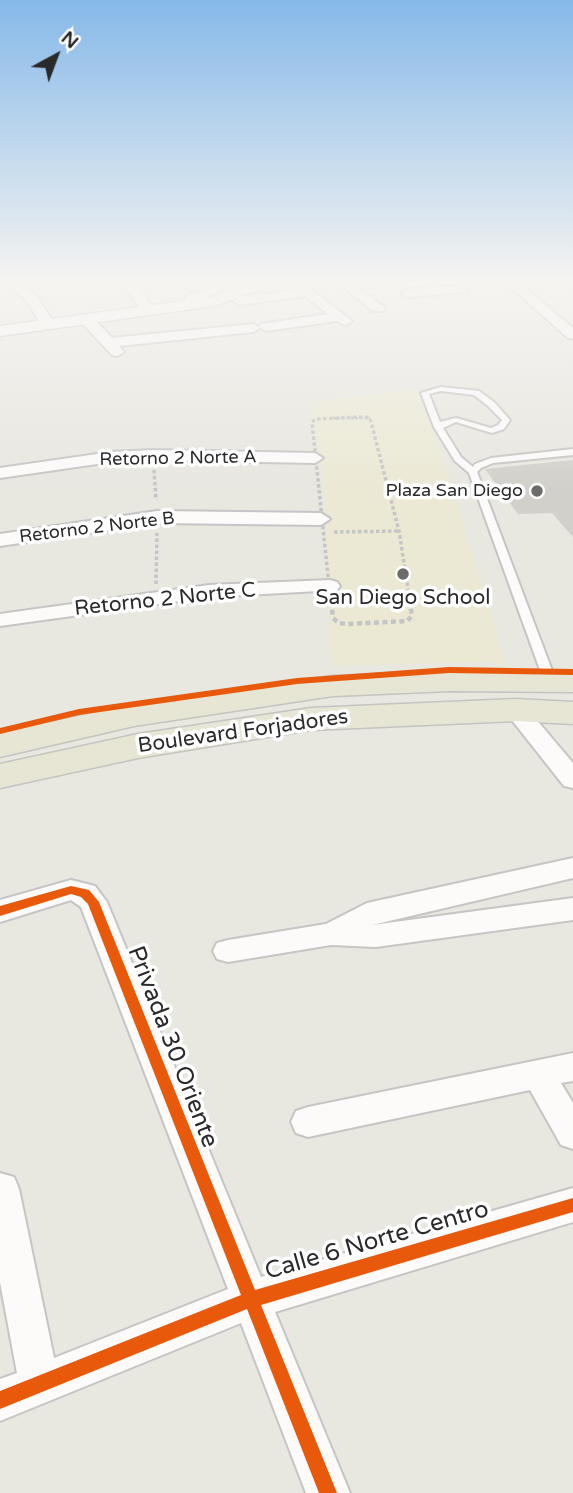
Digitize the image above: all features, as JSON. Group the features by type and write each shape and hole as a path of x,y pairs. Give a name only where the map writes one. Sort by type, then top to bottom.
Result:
{"main road":[{"name":"Boulevard Forjadores","path":"0,745 134,715 332,686 450,681 562,682"},
{"name":"Boulevard Forjadores","path":"0,776 138,746 311,719 516,710 573,713"}],"street":[{"name":"Retorno 2 Norte A","path":"0,473 111,457 153,455 314,458"},
{"name":"Retorno 2 Norte B","path":"0,540 158,517 322,525"},
{"name":"Retorno 2 Norte C","path":"0,620 209,591 330,586"},
{"path":"516,710 573,780"},
{"path":"331,934 367,914 573,869"},
{"name":"Privada 30 Oriente","path":"0,911 71,890 85,893 93,902 328,1493"},
{"path":"459,895 471,923"},
{"path":"228,951 331,934 376,936 573,909"},
{"path":"308,1122 564,1070 573,1134"},
{"path":"1,1189 39,1383"},
{"name":"Calle 6 Norte Centro","path":"0,1401 249,1300 573,1205"}],"lane":[{"path":"438,427 456,420 485,430 498,430 505,425 506,420 476,393 457,389 429,390 425,393 438,427 458,460 473,472 562,682"},
{"path":"473,472 478,466 491,461 573,452"}],"path":[{"path":"312,420 370,418 399,531 412,616 408,621 339,623"},
{"path":"322,525 399,531"}],"shaded area":[{"name":"San Diego School","path":"416,389 439,445 507,665 491,662 331,666 324,485 310,402"}],"building":[{"name":"Plaza San Diego","path":"573,460 573,537 552,513 518,514 485,469"}],"cycle path":[{"path":"0,731 79,712 297,681 449,670 573,672"},
{"path":"0,911 71,890 85,893 93,902 328,1493"},
{"path":"0,1400 249,1300 573,1205"}],"place":[{"name":"Plaza San Diego","path":"537,491"},
{"name":"San Diego School","path":"403,574"}]}
